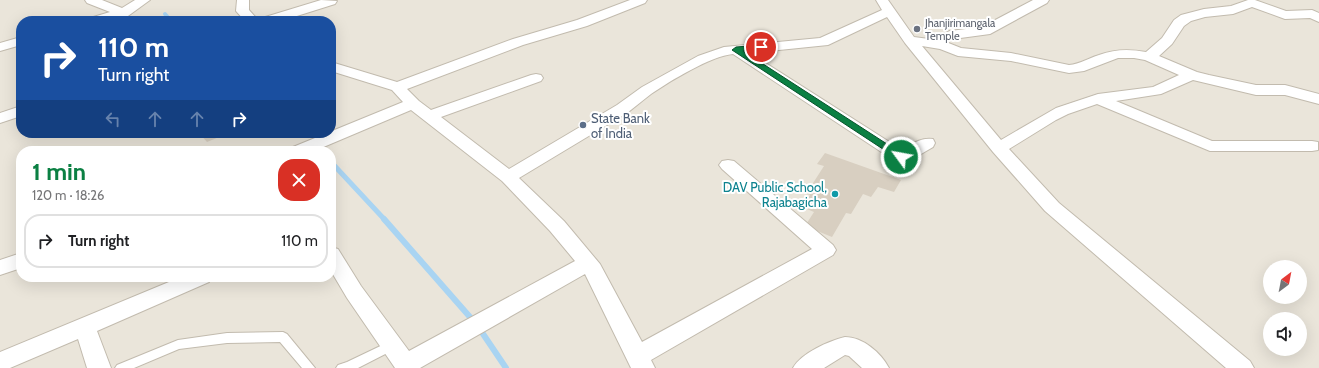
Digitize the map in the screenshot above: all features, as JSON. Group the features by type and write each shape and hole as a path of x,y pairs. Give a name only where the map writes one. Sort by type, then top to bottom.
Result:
{"street":[{"path":"91,0 123,13"},
{"path":"112,16 123,13 144,0"},
{"path":"243,0 242,11 247,16"},
{"path":"397,87 518,42 582,23 641,0"},
{"path":"930,42 950,35 985,31 1043,0"},
{"path":"283,16 331,1"},
{"path":"1149,57 1164,44 1179,23 1186,18 1204,12 1233,10 1252,3 1285,15 1312,14 1319,18"},
{"path":"508,177 582,134 623,108 647,90 678,72 724,51 823,42 886,6 910,40 999,148 1052,207 1242,368"},
{"path":"910,40 943,45 958,52 1011,57 1068,69 1079,68 1106,57 1118,54 1134,54 1149,57 1192,75 1256,90 1285,90 1319,99"},
{"path":"0,47 16,42"},
{"path":"736,50 901,157 927,142"},
{"path":"336,68 397,87 413,104 508,177 557,226 593,269 640,362 826,250 728,166"},
{"path":"336,77 349,72"},
{"path":"999,148 1050,117 1098,99 1156,91 1192,75"},
{"path":"429,116 536,78"},
{"path":"1098,99 1210,146 1317,147"},
{"path":"336,136 413,104"},
{"path":"0,118 16,113"},
{"path":"311,146 331,138"},
{"path":"0,268 16,262"},
{"path":"336,262 354,292 406,366 588,263"},
{"path":"0,362 190,282"},
{"path":"85,326 99,368"},
{"path":"805,368 842,345 850,346 856,349 877,368"}],"lane":[{"path":"121,368 178,345 227,338 282,337 309,368"},
{"path":"342,368 363,363 392,345"}],"shaded area":[{"path":"0,0 1319,0 1319,368 0,368"}],"building":[{"path":"203,138 217,138 207,142"},
{"name":"DAV Public School, Rajabagicha","path":"825,153 901,180 894,192 878,187 871,197 863,194 851,214 846,213 832,237 805,226 814,212 802,207 810,195 806,194 824,166 817,164"}],"waterway":[{"path":"318,138 321,146"},
{"path":"336,167 385,220"},
{"path":"384,219 477,325 506,368"}],"place":[{"name":"Jhanjirimangala Temple","path":"917,29"},
{"name":"State Bank of India","path":"583,125"},
{"name":"DAV Public School, Rajabagicha","path":"835,194"}],"route":[{"path":"761,47 736,50 901,157"}]}
